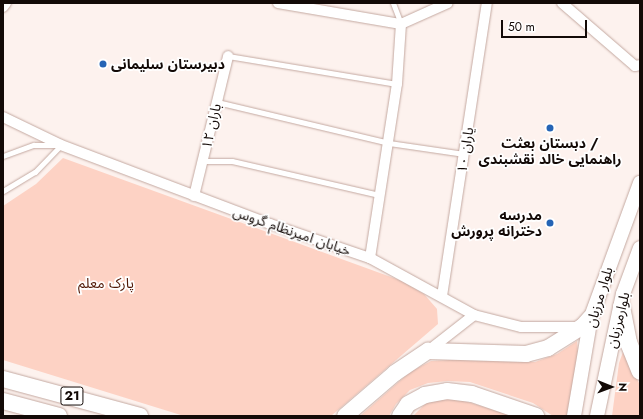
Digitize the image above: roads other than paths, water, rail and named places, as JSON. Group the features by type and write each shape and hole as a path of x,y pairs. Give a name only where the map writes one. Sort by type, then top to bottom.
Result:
{"highway":[{"path":"621,306 628,342 640,371"}],"main road":[{"name":"بلوار مرزبان","path":"574,416 586,322 640,183"},
{"name":"بلوارمرزبان","path":"597,416 621,306 640,248"},
{"path":"345,416 395,373 428,351 526,354 548,348 586,322"},
{"name":"21","path":"3,379 140,416"},
{"path":"400,416 408,404 425,395 447,390 472,394 536,416"},
{"name":"21","path":"3,401 59,416"}],"street":[{"path":"3,7 6,3"},
{"path":"278,3 401,24 448,3"},
{"name":"یاران ۱۰","path":"442,296 487,3"},
{"path":"562,3 636,66 640,64"},
{"path":"370,258 397,84 401,24"},
{"name":"باران ۱۲","path":"194,196 228,56"},
{"name":"خیابان امیرنظام گروس","path":"3,117 61,145 194,196 370,258 442,296 474,316 520,326 586,322"},
{"path":"428,351 474,316"}],"lane":[{"path":"393,3 401,24"},
{"path":"228,56 397,84"},
{"path":"216,102 389,143 464,154"},
{"path":"3,156 34,145 61,145"},
{"path":"3,192 35,172 61,145"},
{"path":"202,160 232,161 380,195"}],"place":[{"name":"دبیرستان سلیمانی","path":"103,64"},
{"name":"دبستان بعثت / راهنمایی خالد نقشبندی","path":"550,128"},
{"name":"مدرسه دخترانه پرورش","path":"550,223"}],"park label":[{"name":"پارک معلم","path":"106,283"}]}
